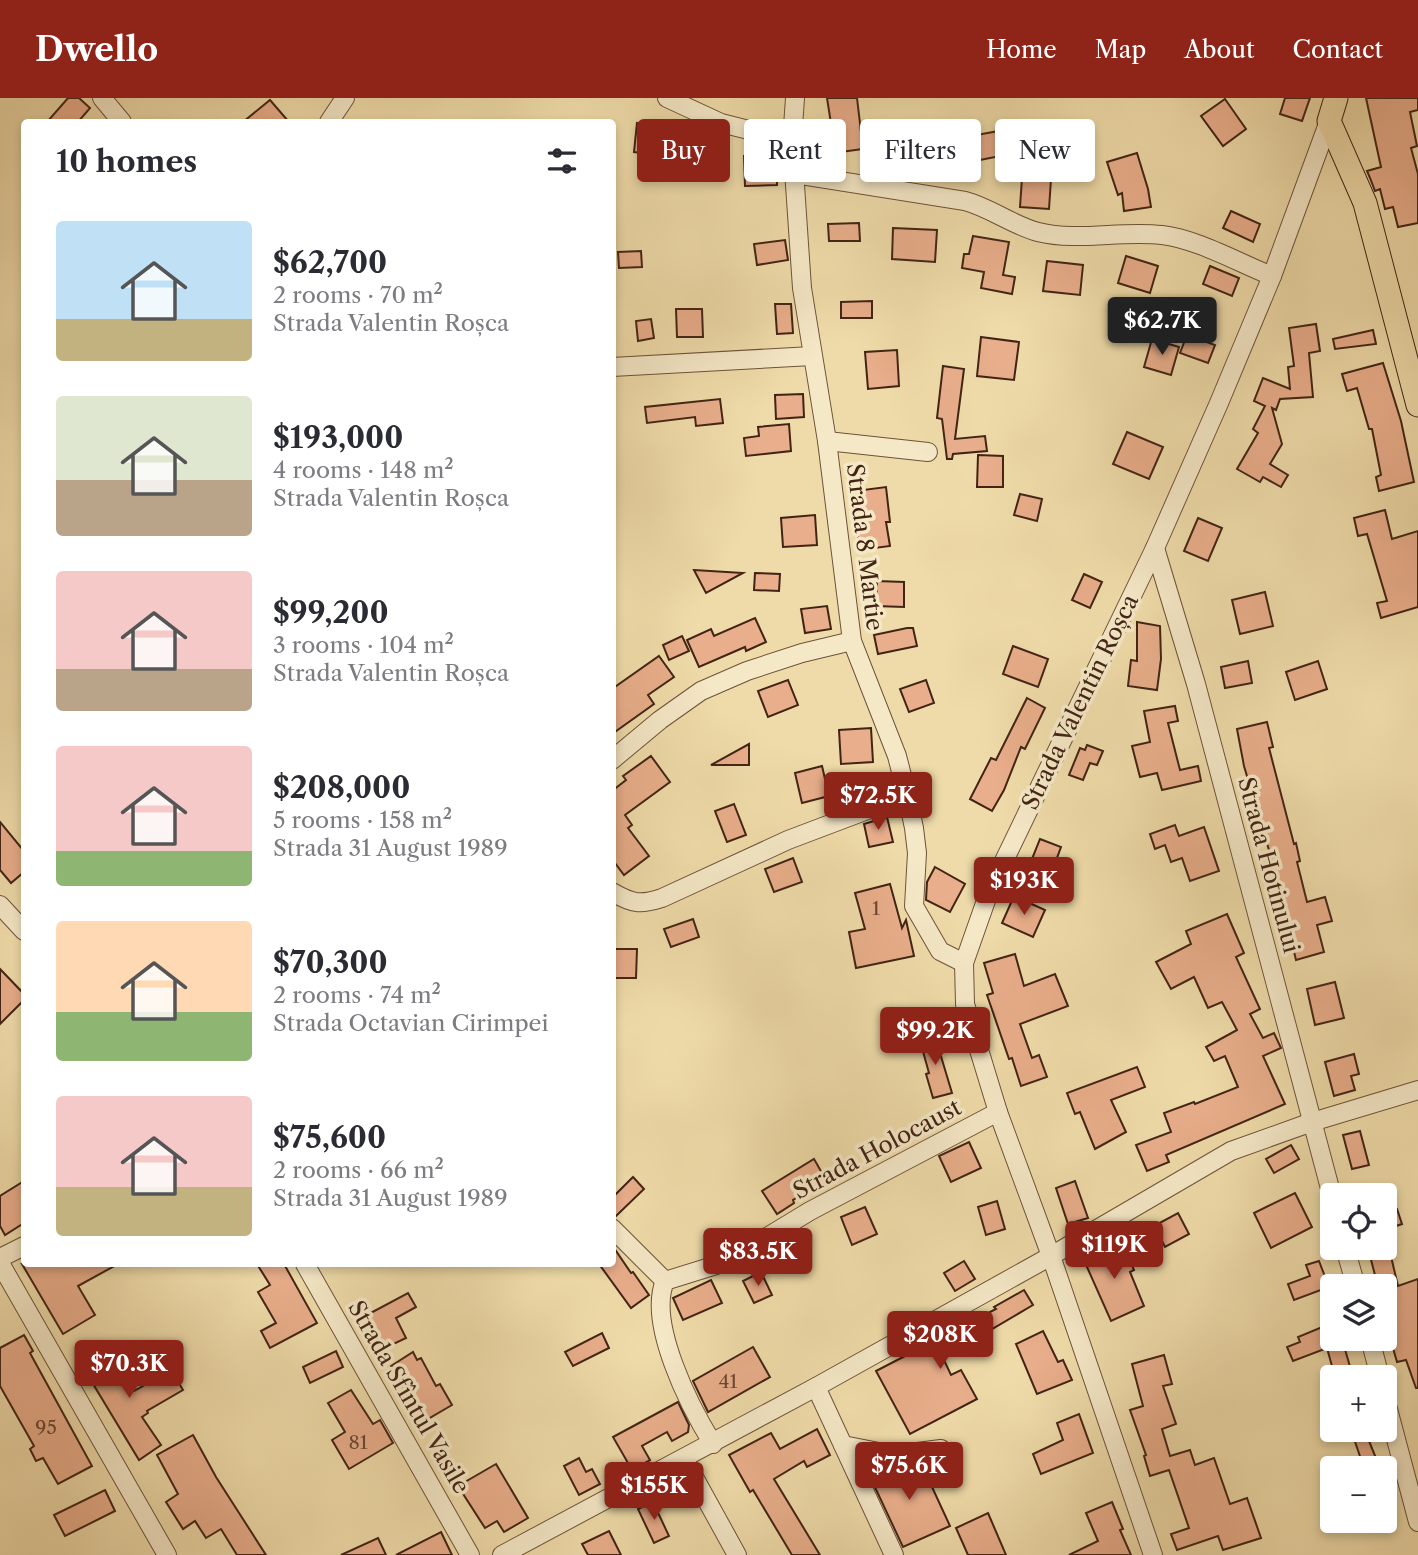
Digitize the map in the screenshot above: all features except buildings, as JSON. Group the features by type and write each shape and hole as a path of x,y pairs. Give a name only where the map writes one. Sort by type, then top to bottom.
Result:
{"main road":[{"name":"Strada Valentin Roșca","path":"1329,121 1336,98"},
{"path":"1329,121 1365,202 1418,405"}],"street":[{"path":"102,98 120,119"},
{"path":"331,119 345,98"},
{"path":"667,98 721,122 744,128"},
{"name":"Strada 8 Martie","path":"794,119 795,98"},
{"name":"Strada Valentin Roșca","path":"1153,1555 1051,1256 998,1112 965,1004 964,963 989,892 1155,548 1219,403 1272,276 1329,121"},
{"name":"Strada 8 Martie","path":"795,182 800,263 827,441 852,641 897,756 914,828 914,906 940,951 964,963"},
{"path":"845,182 965,201 982,206 1008,222 1039,232 1058,235 1163,235 1187,241 1272,276"},
{"path":"616,367 812,356"},
{"name":"Strada 8 Martie","path":"827,441 928,452"},
{"name":"Strada Hotinului","path":"1155,548 1196,684 1328,1183"},
{"path":"616,757 660,720 701,691 747,671 852,641"},
{"path":"616,894 629,902 645,903 662,898 788,840 906,795"},
{"path":"0,905 21,928"},
{"path":"502,1555 816,1387 1051,1256 1231,1151 1312,1122 1418,1090"},
{"name":"Strada Holocaust","path":"665,1281 726,1262 810,1212 998,1112"},
{"path":"616,1232 665,1281 660,1292 664,1338 695,1415 713,1444"},
{"path":"21,1248 0,1261 167,1555"},
{"name":"Strada Sfîntul Vasile","path":"310,1267 470,1555"},
{"path":"816,1387 894,1555"},
{"path":"1397,1442 1418,1522"},
{"path":"843,1446 894,1455 940,1449"},
{"path":"684,1459 737,1555"}]}
